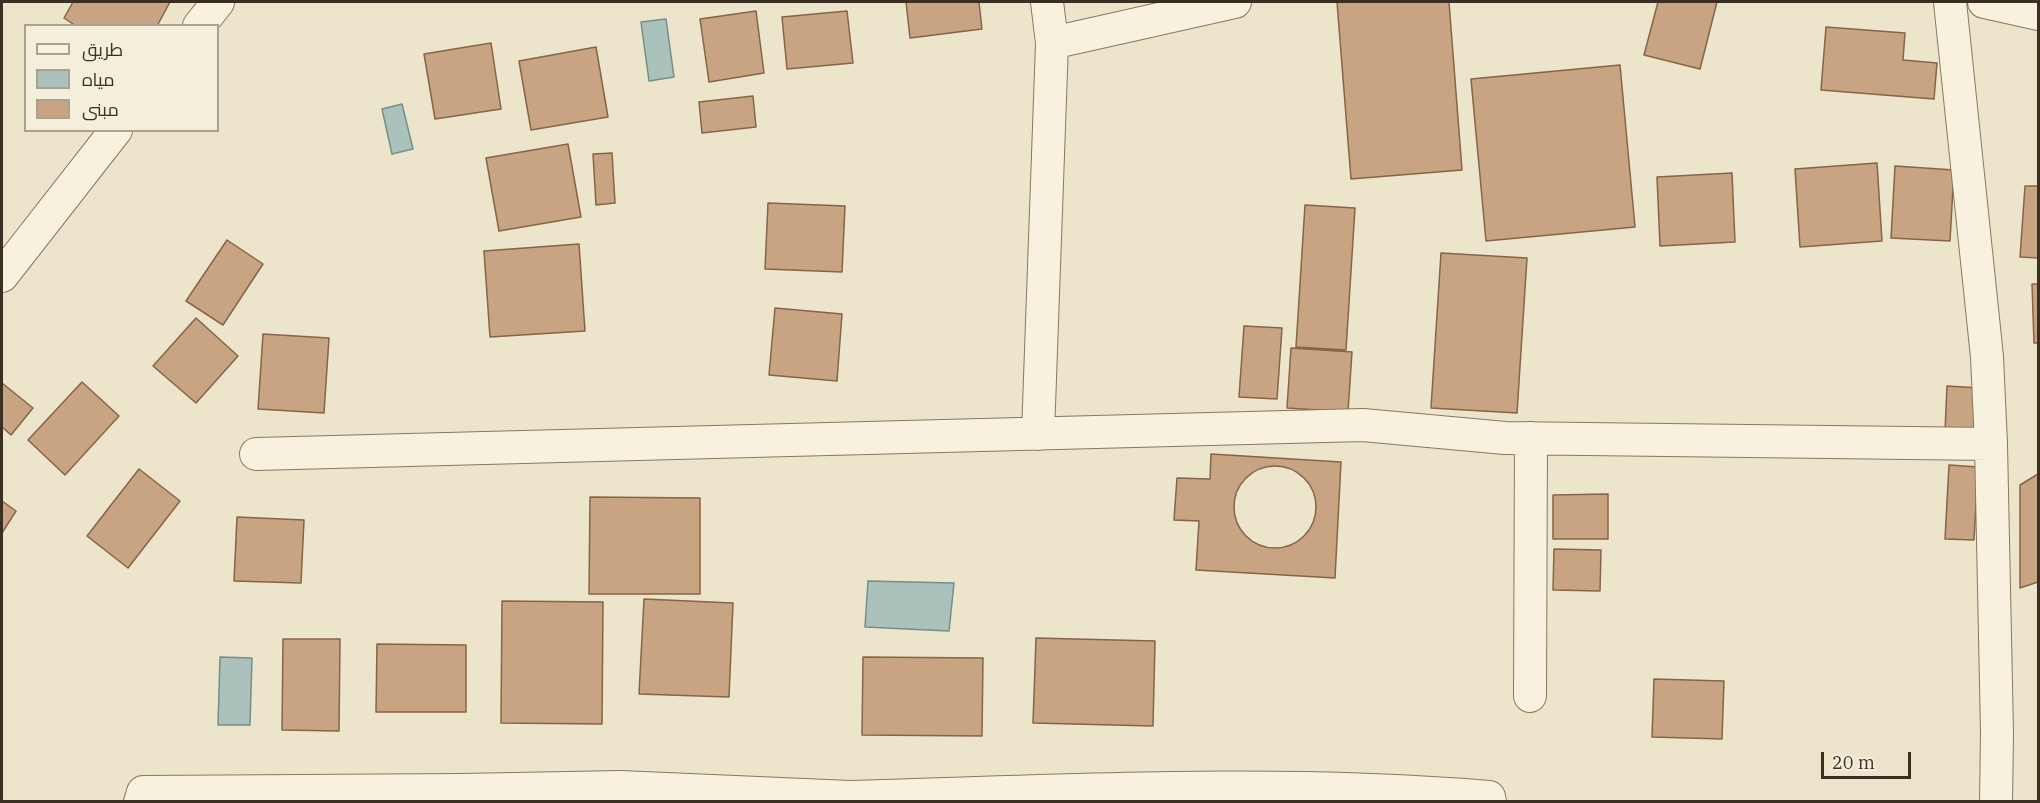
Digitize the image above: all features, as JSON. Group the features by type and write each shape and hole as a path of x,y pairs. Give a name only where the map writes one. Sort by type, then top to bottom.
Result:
{"street":[{"path":"201,24 218,2"},
{"path":"1038,434 1052,43 1047,2"},
{"path":"1052,43 1235,2"},
{"path":"1950,2 1987,357 1997,733 1996,801"},
{"path":"1984,2 2038,14"},
{"path":"2,276 114,132"},
{"path":"256,454 1363,425 1505,438 1991,444"},
{"path":"1530,696 1531,438"},
{"path":"140,801 143,792 620,787 850,799 1214,788 1438,793 1489,797 1490,801"}],"water":[{"path":"666,19 674,77 649,81 641,22"},
{"path":"402,104 413,149 392,154 382,109"},
{"path":"868,581 954,583 949,631 865,627"},
{"path":"220,657 252,658 250,725 218,725"}],"building":[{"path":"73,2 170,2 158,24 73,24 64,18"},
{"path":"906,2 979,2 982,29 910,38"},
{"path":"1337,2 1449,2 1462,170 1351,179"},
{"path":"1658,2 1717,2 1700,69 1644,55"},
{"path":"756,11 764,73 709,82 700,19"},
{"path":"847,11 853,63 787,69 782,17"},
{"path":"1826,27 1905,33 1903,60 1937,63 1934,99 1821,90"},
{"path":"491,43 501,109 435,119 424,54"},
{"path":"596,47 608,117 531,130 519,61"},
{"path":"1620,65 1635,227 1486,241 1471,79"},
{"path":"753,96 756,127 702,133 699,102"},
{"path":"568,144 581,217 499,231 486,158"},
{"path":"612,153 615,203 596,205 593,154"},
{"path":"1877,163 1882,241 1800,247 1795,169"},
{"path":"1895,166 1954,170 1950,241 1891,238"},
{"path":"1732,173 1735,242 1660,246 1657,177"},
{"path":"2025,186 2038,186 2038,258 2020,257"},
{"path":"768,203 845,206 842,272 765,269"},
{"path":"1305,205 1355,208 1346,350 1296,347"},
{"path":"227,240 263,264 223,325 186,301"},
{"path":"579,244 585,331 490,337 484,251"},
{"path":"1441,253 1527,258 1517,413 1431,408"},
{"path":"2032,284 2038,284 2038,343 2034,343"},
{"path":"775,308 842,314 837,381 769,375"},
{"path":"196,318 238,356 196,403 153,366"},
{"path":"1244,326 1282,328 1277,399 1239,397"},
{"path":"263,334 329,338 324,413 258,409"},
{"path":"1291,348 1352,352 1348,412 1287,408"},
{"path":"82,382 119,416 65,475 28,440"},
{"path":"2,383 33,408 11,435 2,427"},
{"path":"1947,386 1980,388 1978,433 1945,431"},
{"path":"1211,454 1341,462 1335,578 1196,570 1199,521 1174,520 1177,478 1210,479"},
{"path":"1949,465 1978,467 1974,540 1945,539"},
{"path":"1267,466 1283,466 1298,473 1309,484 1316,499 1313,523 1304,536 1283,548 1267,548 1252,541 1241,530 1234,515 1234,499 1241,484 1252,473"},
{"path":"139,469 180,501 128,568 87,536"},
{"path":"2038,474 2038,582 2020,588 2020,485"},
{"path":"1608,494 1608,539 1553,539 1553,495"},
{"path":"590,497 700,498 700,594 589,594"},
{"path":"2,501 16,511 2,533"},
{"path":"237,517 304,520 301,583 234,581"},
{"path":"1554,549 1601,550 1600,591 1553,590"},
{"path":"644,599 733,603 729,697 639,694"},
{"path":"502,601 603,602 602,724 501,723"},
{"path":"1036,638 1155,641 1153,726 1033,723"},
{"path":"283,639 340,639 339,731 282,730"},
{"path":"377,644 466,645 466,712 376,712"},
{"path":"863,657 983,658 982,736 862,735"},
{"path":"1654,679 1724,681 1722,739 1652,737"}]}
